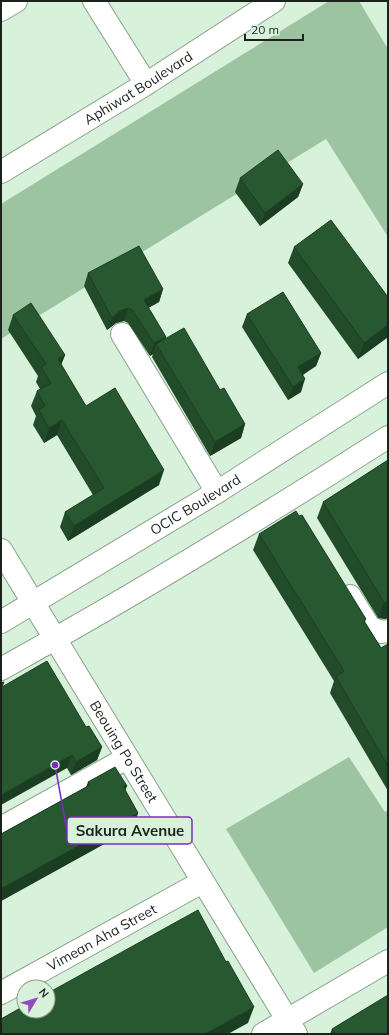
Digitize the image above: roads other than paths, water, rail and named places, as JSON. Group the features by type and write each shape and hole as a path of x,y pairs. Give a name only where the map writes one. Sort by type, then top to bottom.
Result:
{"street":[{"path":"1,10 16,1"},
{"path":"94,1 146,84"},
{"name":"Aphiwat Boulevard","path":"1,172 146,84 274,1"},
{"path":"122,334 217,492"},
{"name":"OCIC Boulevard","path":"1,622 34,604 217,492 388,383"},
{"path":"1,669 295,505 388,437"},
{"name":"Beouing Po Street","path":"1,550 291,1027"},
{"path":"341,580 370,628 382,632 388,631"},
{"path":"1,828 127,758"},
{"name":"Vimean Aha Street","path":"1,993 202,882"},
{"path":"263,1034 291,1027 388,961"}],"place":[{"name":"Sakura Avenue","path":"55,765"}]}
